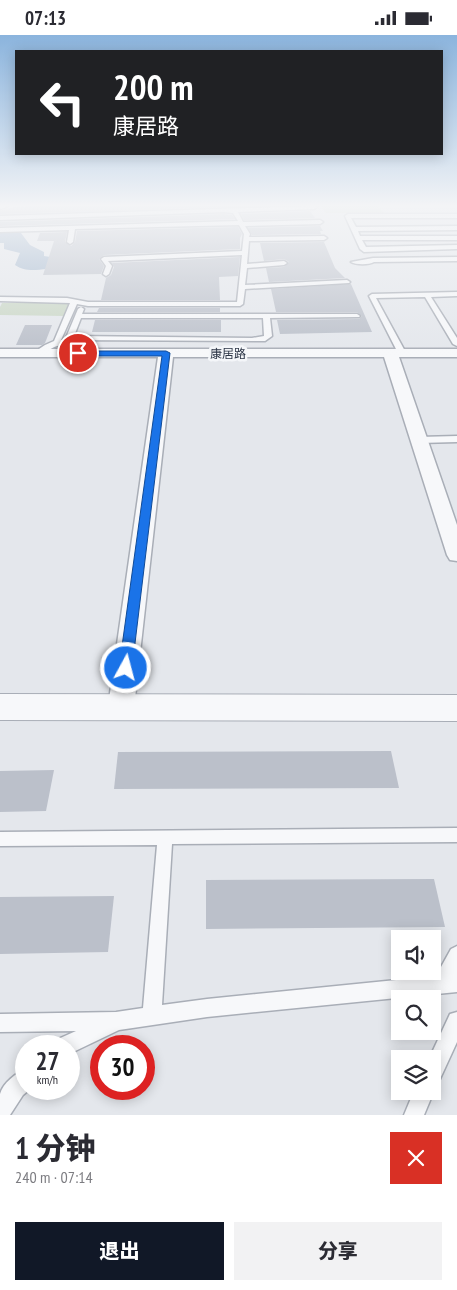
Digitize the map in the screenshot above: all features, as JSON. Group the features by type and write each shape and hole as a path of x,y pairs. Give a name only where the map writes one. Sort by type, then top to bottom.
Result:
{"street":[{"name":"康居路","path":"0,353 457,353"},
{"path":"121,707 166,353"},
{"path":"396,353 419,439 457,555"},
{"path":"0,707 457,708"}],"lane":[{"path":"106,274 109,266 104,259 165,256"},
{"path":"0,299 44,299 83,304 240,304 245,256"},
{"path":"354,262 457,259"},
{"path":"244,266 284,263"},
{"path":"243,287 347,282"},
{"path":"396,353 372,296 457,294"},
{"path":"427,295 457,344"},
{"path":"57,342 74,302"},
{"path":"69,340 83,304"},
{"path":"78,316 357,316"},
{"path":"38,353 46,346 69,340 265,339 268,336 266,316"},
{"path":"69,340 77,346 78,353"},
{"path":"419,439 457,439"},
{"path":"0,839 457,835"},
{"path":"152,1016 165,837"},
{"path":"0,1023 118,1021 207,1008 449,984 457,955"},
{"path":"80,1039 118,1021"},
{"path":"441,1055 457,1021"},
{"path":"0,1112 15,1090"},
{"path":"414,1115 420,1100"}],"green space":[{"path":"2,303 70,303 64,316 0,315"}],"water":[{"path":"19,256 57,258 47,269 30,270 15,265"}],"building":[{"path":"49,256 102,256 99,259 104,266 101,274 43,275"},
{"path":"263,256 330,256 335,268 345,278 269,282 266,268 284,267 289,262 284,259 264,261"},
{"path":"240,257 238,276 219,277 220,300 101,300 106,278 111,275 114,267 112,263"},
{"path":"351,284 372,332 280,334 277,320 359,319 362,316 357,312 276,312 271,289"},
{"path":"99,308 220,308 220,312 97,312"},
{"path":"95,320 221,320 221,332 92,332"},
{"path":"25,325 52,325 45,343 42,345 16,345"},
{"path":"391,751 399,788 114,789 118,752"},
{"path":"54,770 46,811 0,812 0,771"},
{"path":"434,879 445,927 206,929 206,880"},
{"path":"114,896 108,952 0,954 0,897"}],"route":[{"path":"78,353 166,353 126,668"}]}
